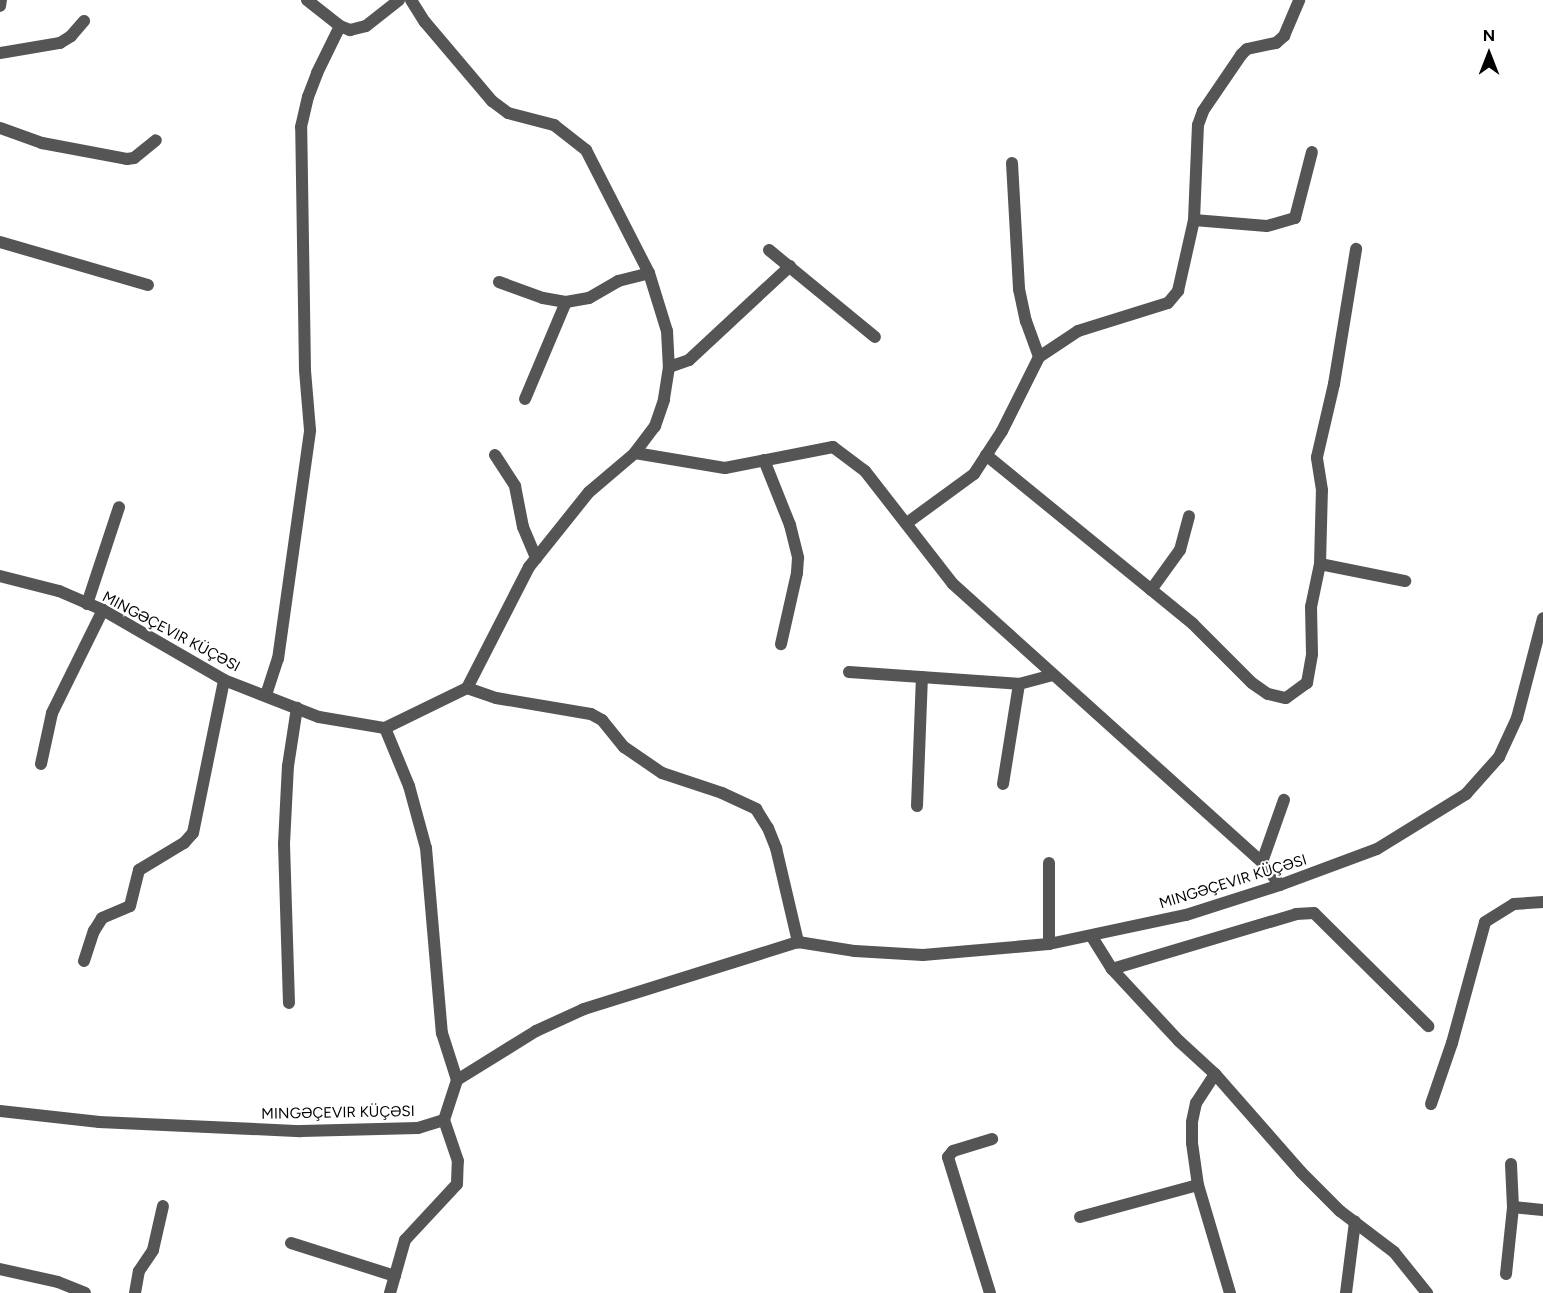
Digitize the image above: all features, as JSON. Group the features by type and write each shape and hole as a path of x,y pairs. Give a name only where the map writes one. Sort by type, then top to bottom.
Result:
{"street":[{"path":"0,6 1,0"},
{"path":"307,0 340,26 359,30 399,0"},
{"path":"390,1293 405,1240 457,1184 458,1161 444,1120 457,1080 442,1033 426,848 409,786 385,728 467,688 536,558 590,492 635,453 655,426 664,400 669,367 668,331 649,273 586,150 554,125 508,113 492,101 425,21 411,0"},
{"path":"907,523 974,474 1002,431 1039,357 1078,331 1168,303 1178,291 1194,220 1198,125 1203,111 1247,49 1276,43 1284,36 1299,0"},
{"path":"0,53 60,43 71,36 84,21"},
{"path":"266,695 278,659 310,430 305,370 301,127 314,81 340,26"},
{"path":"0,128 42,143 127,159 134,159 156,140"},
{"path":"1194,220 1267,226 1294,218 1312,152"},
{"path":"1012,163 1019,289 1039,357"},
{"path":"0,242 148,285"},
{"path":"986,455 1193,624 1252,683 1269,694 1286,698 1307,683 1312,654 1311,607 1320,564 1322,489 1317,457 1334,384 1356,249"},
{"path":"769,250 875,337"},
{"path":"669,367 689,360 790,266"},
{"path":"499,282 543,298 566,302 589,298 618,281 649,273"},
{"path":"525,399 566,302"},
{"path":"635,453 726,468 833,447 865,471 953,584 1262,862 1280,885"},
{"path":"495,455 515,486 523,527 536,558"},
{"path":"764,460 790,525 798,558 797,573 781,644"},
{"path":"87,604 119,507"},
{"path":"1151,590 1180,550 1189,516"},
{"path":"1320,564 1405,581"},
{"name":"MINGƏÇEVIR KÜÇƏSI","path":"0,576 31,582 103,610 224,680 319,717 385,728"},
{"path":"40,764 52,713 103,610"},
{"name":"MINGƏÇEVIR KÜÇƏSI","path":"457,1080 536,1031 585,1009 798,942 855,951 923,955 1048,945 1186,915 1280,885 1377,849 1466,794 1499,757 1517,718 1543,618"},
{"path":"849,672 1019,684 1052,675"},
{"path":"917,806 922,677"},
{"path":"84,961 94,932 102,918 130,906 139,870 184,843 193,833 224,680"},
{"path":"1003,784 1019,684"},
{"path":"467,688 496,698 591,714 602,720 624,747 662,773 722,793 756,809 768,828 776,848 798,942"},
{"path":"289,1003 284,844 288,766 297,708"},
{"path":"1262,862 1284,800"},
{"path":"1048,863 1048,945"},
{"path":"1431,1104 1454,1034 1485,922 1514,904 1543,903"},
{"path":"1112,969 1296,914 1314,914 1428,1026"},
{"path":"1092,937 1112,969 1179,1041 1215,1074 1301,1172 1354,1222 1394,1252 1427,1293"},
{"path":"1215,1074 1196,1102 1192,1122 1198,1185 1230,1293"},
{"name":"MINGƏÇEVIR KÜÇƏSI","path":"0,1111 99,1122 302,1131 418,1128 444,1120"},
{"path":"990,1293 948,1157 952,1151 992,1139"},
{"path":"1506,1274 1513,1207 1511,1164"},
{"path":"1080,1217 1198,1185"},
{"path":"135,1293 139,1270 153,1250 163,1206"},
{"path":"1513,1207 1543,1210"},
{"path":"1346,1293 1354,1222"},
{"path":"291,1243 395,1276"},
{"path":"0,1269 58,1282 85,1293"}]}
